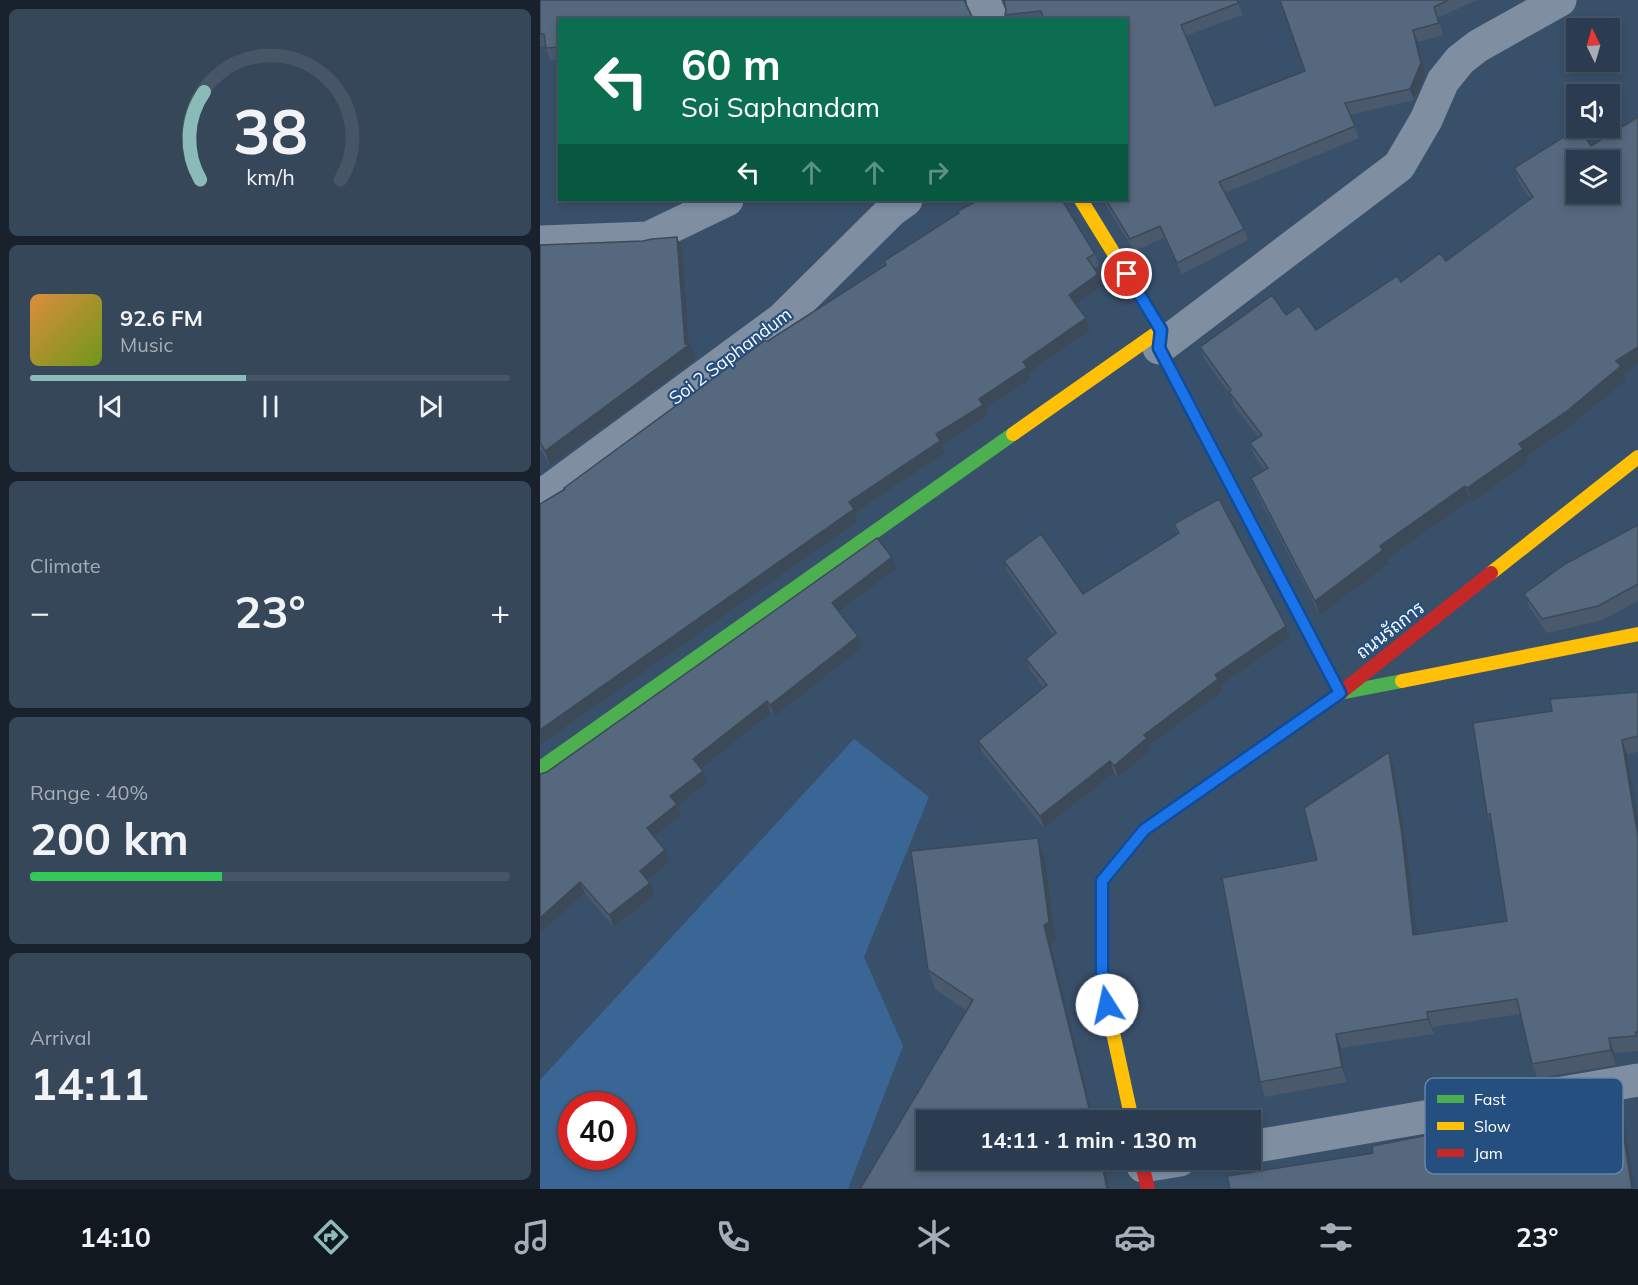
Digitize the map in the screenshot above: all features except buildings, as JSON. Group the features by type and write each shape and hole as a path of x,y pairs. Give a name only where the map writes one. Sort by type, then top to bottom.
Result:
{"street":[{"path":"983,0 991,18"},
{"path":"540,768 1160,339 1399,166 1426,120 1443,81 1460,60 1478,46 1560,0"},
{"path":"540,242 648,238 725,201"},
{"name":"Soi 2 Saphandum","path":"540,497 782,319 892,210 905,201"},
{"path":"1082,201 1160,339 1340,693 1638,634"},
{"name":"ถนนรัถการ","path":"1130,1110 1102,982 1102,881 1144,830 1340,693 1638,457"},
{"path":"1623,1083 1638,1080"},
{"path":"1261,1145 1425,1117"}],"shaded area":[{"path":"854,739 929,797 864,957 903,1046 848,1189 540,1189 540,1080"}],"traffic: fast":[{"path":"1196,418 1340,693 1402,681"},
{"path":"540,768 1013,434"}],"traffic: slow":[{"path":"1082,201 1161,330 1159,348 1196,418"},
{"path":"1013,434 1161,330"},
{"path":"1491,573 1638,457"},
{"path":"1402,681 1638,634"},
{"path":"1130,1110 1102,982 1102,881 1144,830 1237,765"}],"traffic: jam":[{"path":"1237,765 1340,693 1491,573"},
{"path":"1143,1170 1148,1189"}],"route":[{"path":"1107,1005 1102,982 1102,881 1144,830 1340,693 1159,348 1161,330 1127,274"}]}
